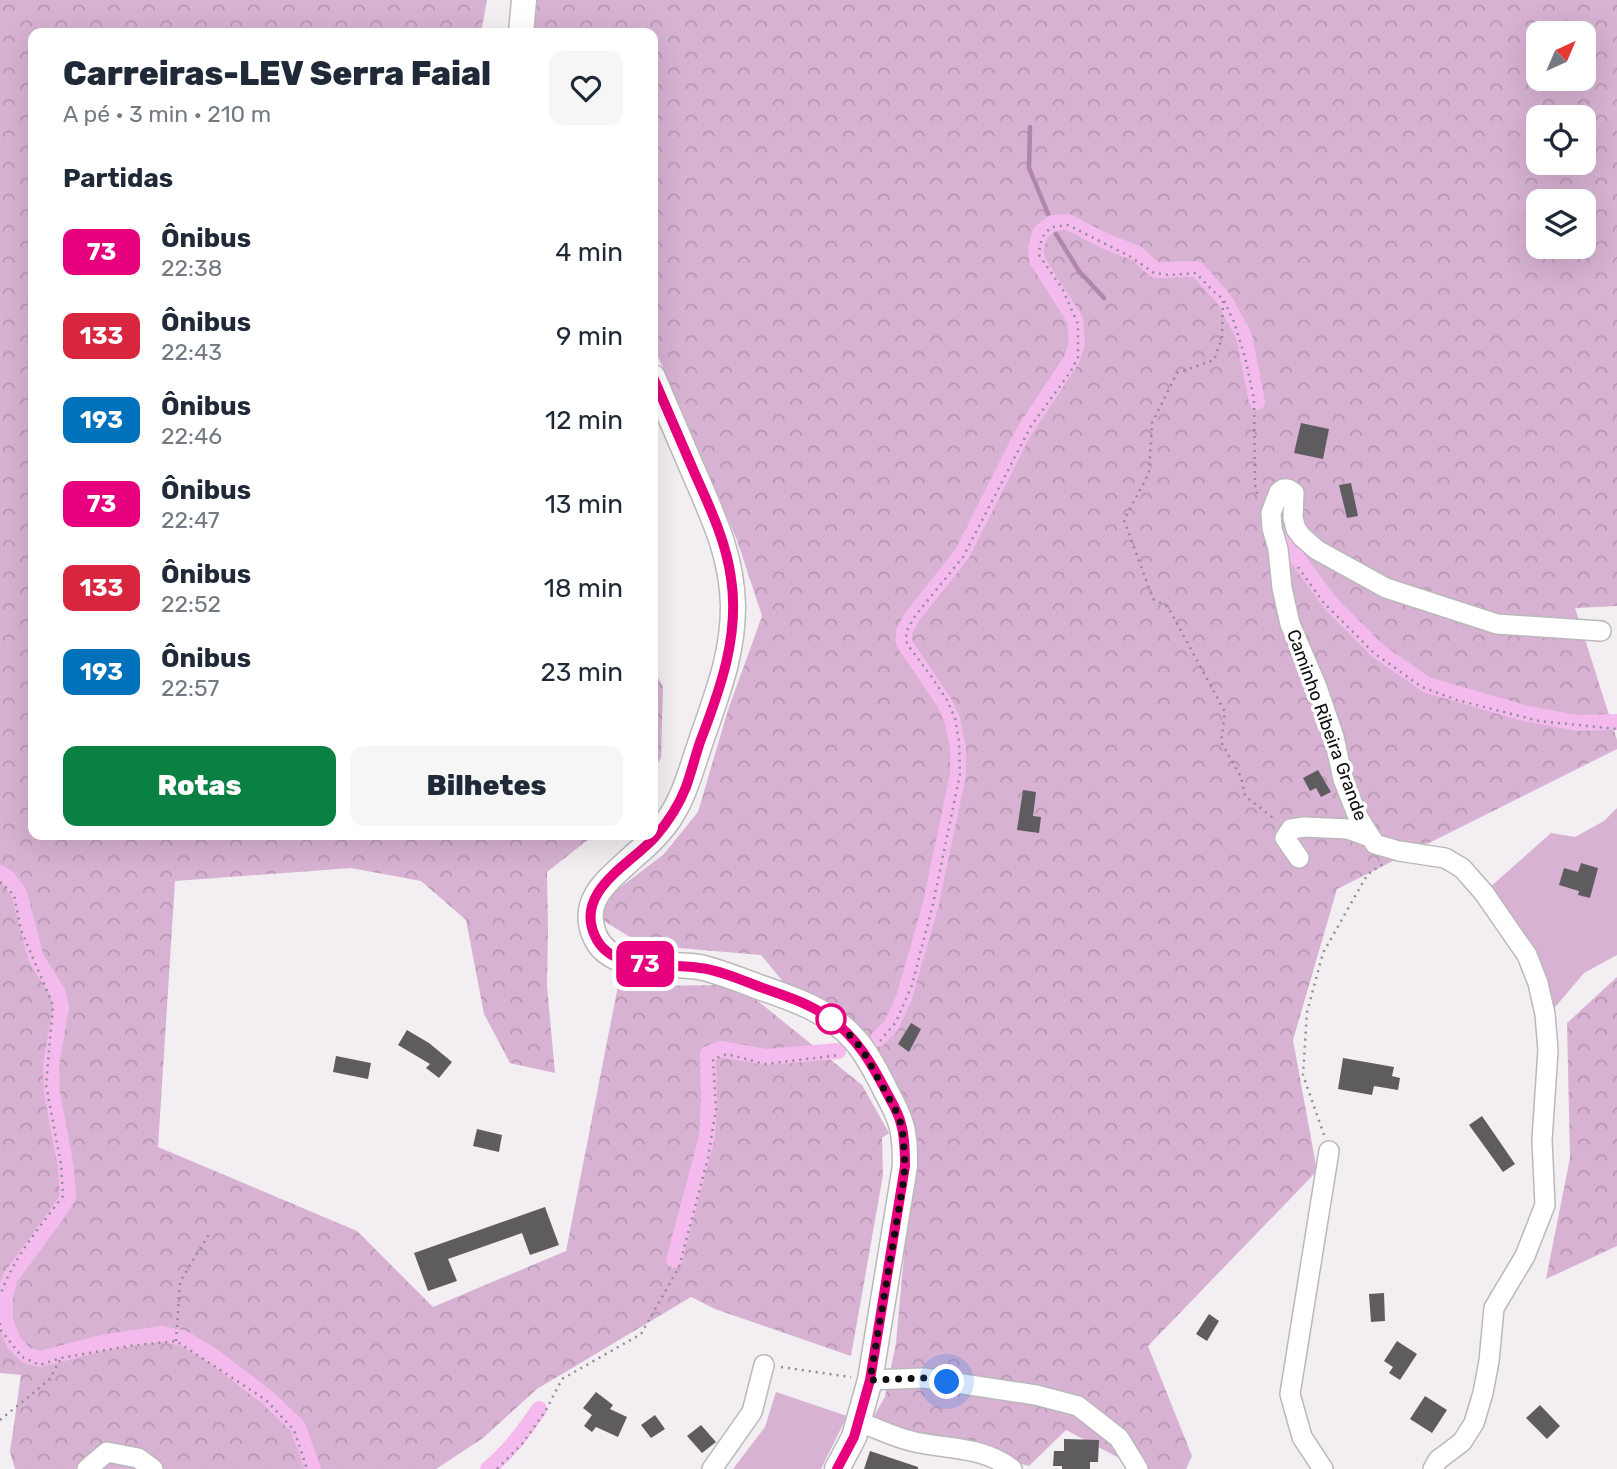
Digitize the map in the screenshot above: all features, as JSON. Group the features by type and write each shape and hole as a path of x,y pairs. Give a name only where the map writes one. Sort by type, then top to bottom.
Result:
{"main road":[{"path":"521,28 524,0"},
{"path":"658,389 724,544 732,580 732,625 728,659 717,698 686,787 668,821 658,833"},
{"path":"652,840 601,887 593,903 591,926 601,946 617,959 630,962 702,968 778,993 826,1015 846,1031 862,1049 901,1124 905,1148 903,1184 870,1380 854,1437 837,1469"}],"street":[{"name":"Caminho Ribeira Grande","path":"1433,1469 1438,1460 1462,1442 1474,1423 1489,1361 1494,1308 1525,1256 1545,1205 1542,1140 1548,1050 1545,1014 1538,983 1527,955 1484,893 1462,868 1445,858 1398,851 1375,844 1358,817 1343,779 1334,737 1321,699 1290,624 1272,528 1271,513 1279,492 1288,489 1294,493 1293,518 1296,529 1317,551 1386,588 1497,624 1601,631"},
{"path":"1299,858 1285,838 1291,829 1348,829 1370,837"},
{"path":"1323,1469 1302,1437 1290,1394 1329,1151"},
{"path":"712,1469 752,1412 764,1365"},
{"path":"870,1380 924,1378 1036,1395 1078,1406 1119,1438 1138,1469"},
{"path":"859,1422 908,1440 981,1452 1012,1469"},
{"path":"87,1469 107,1452 138,1458 153,1469"}],"path":[{"path":"497,1469 522,1444 546,1410 562,1379 641,1334 679,1267 708,1158 716,1110 713,1059 727,1054 765,1064 841,1055 881,1040 896,1022 912,985 933,904 960,774 955,718 937,684 907,644 906,632 915,616 963,557 1031,426 1078,357 1079,324 1062,288 1039,256 1044,234 1052,227 1068,225 1131,257 1154,272 1170,275 1196,272 1223,299 1234,322 1245,357 1254,399 1255,485 1263,512 1272,528"},
{"path":"1223,299 1222,338 1214,360 1177,373 1152,423 1149,473 1124,520 1153,599 1168,607 1225,712 1221,742 1241,777 1245,796 1270,817 1291,829"},
{"path":"1294,562 1324,601 1374,653 1422,687 1539,721 1617,729"},
{"path":"1329,1151 1303,1075 1307,1012 1322,953 1367,875 1398,851"},
{"path":"0,882 14,895 21,930 53,1005 46,1085 61,1164 63,1196 20,1254 6,1278 0,1296"},
{"path":"176,1341 180,1282 209,1234"},
{"path":"0,1323 0,1329 22,1357 40,1365 61,1358 176,1341 266,1400 294,1430 307,1469"},
{"path":"0,1420 49,1380 61,1358"},
{"path":"764,1365 870,1380"}],"green space":[{"path":"0,0 487,0 482,28 28,28 28,840 588,840 547,872 547,986 555,1073 510,1063 484,1014 466,920 421,881 351,868 175,881 158,1147 357,1231 433,1307 566,1251 618,986 738,985 862,1085 889,1133 882,1138 883,1175 851,1356 715,1309 691,1297 537,1389 483,1438 436,1469 15,1469 10,1452 21,1375 0,1373"},
{"path":"535,0 1617,0 1617,606 1575,608 1617,740 1617,749 1337,889 1293,1040 1317,1171 1148,1346 1192,1456 1186,1469 1140,1469 1066,1430 1029,1466 869,1424 885,1397 896,1343 915,1136 862,1046 799,1001 761,955 643,945 604,921 600,909 609,896 664,854 698,812 728,710 762,616 737,540 658,357 658,28 533,28"},
{"path":"658,678 663,687 661,758 658,762"},
{"path":"1617,808 1617,955 1584,973 1545,1019 1489,888 1551,833 1575,837 1604,821"},
{"path":"1617,977 1617,1246 1546,1279 1570,1158 1567,1023"},
{"path":"776,1392 847,1416 821,1469 733,1469 765,1427"}],"building":[{"path":"1301,423 1329,429 1323,459 1294,453"},
{"path":"1351,483 1358,516 1347,518 1339,485"},
{"path":"1318,770 1331,792 1321,797 1316,788 1310,791 1303,778"},
{"path":"1023,790 1036,792 1033,816 1041,817 1039,833 1017,830"},
{"path":"1581,863 1598,868 1590,898 1578,895 1579,891 1559,885 1564,868 1578,872"},
{"path":"911,1023 921,1029 909,1052 898,1044"},
{"path":"407,1030 429,1043 452,1062 439,1078 426,1068 430,1064 398,1045"},
{"path":"336,1056 371,1063 368,1079 333,1072"},
{"path":"1343,1058 1394,1067 1392,1076 1400,1078 1398,1090 1374,1086 1372,1095 1338,1089"},
{"path":"1482,1116 1515,1164 1503,1172 1469,1125"},
{"path":"477,1129 502,1135 499,1152 473,1146"},
{"path":"545,1207 559,1245 530,1255 522,1233 448,1259 457,1281 428,1291 414,1253"},
{"path":"1384,1293 1385,1321 1371,1322 1369,1294"},
{"path":"1209,1314 1219,1321 1207,1341 1196,1334"},
{"path":"1397,1341 1417,1354 1400,1380 1389,1373 1393,1367 1384,1361"},
{"path":"596,1392 613,1405 610,1409 627,1417 618,1437 596,1427 592,1432 584,1426 592,1415 583,1408"},
{"path":"1425,1396 1447,1410 1432,1433 1410,1419"},
{"path":"1540,1405 1560,1426 1547,1439 1526,1418"},
{"path":"655,1415 665,1429 651,1438 641,1425"},
{"path":"701,1425 716,1442 702,1453 687,1436"},
{"path":"1064,1439 1099,1440 1098,1462 1090,1462 1090,1469 1062,1469 1062,1466 1053,1466 1054,1451 1064,1451"},
{"path":"870,1451 918,1467 918,1469 864,1469"}],"waterway":[{"path":"1030,127 1029,168 1049,216"},
{"path":"878,1039 891,1026 904,998 930,907 958,775 958,748 952,719 944,702 904,643 904,632 912,617 962,554 1023,433 1072,359 1077,343 1075,320 1037,260 1036,249 1040,233 1052,223 1068,222 1136,253 1155,270 1197,269 1224,299 1244,336 1257,402"},
{"path":"1056,234 1079,271 1104,298"},
{"path":"1278,532 1331,604 1378,651 1427,685 1524,713 1577,723 1617,722"},
{"path":"0,873 9,879 19,893 36,958 58,993 61,1007 51,1065 52,1093 66,1168 68,1197 10,1278 5,1296 5,1321 14,1343 26,1355 40,1359 102,1343 161,1334 183,1338 213,1356 268,1398 298,1427 313,1469"},
{"path":"674,1260 707,1137 708,1054 721,1049 766,1057 838,1051"},
{"path":"488,1469 516,1441 539,1409"}],"bus line":[{"name":"73","path":"658,389 724,544 732,580 733,605 728,659 717,698 686,787 668,821 658,833"},
{"name":"73","path":"652,840 601,887 593,903 591,926 601,946 617,959 630,962 702,968 799,1001 826,1015 846,1031 862,1049 901,1124 905,1148 903,1184 874,1360 854,1437 837,1469"}],"route":[{"path":"831,1019 826,1015 854,1039 879,1078 901,1124 905,1148 903,1184 870,1380 924,1378 947,1382"}]}
